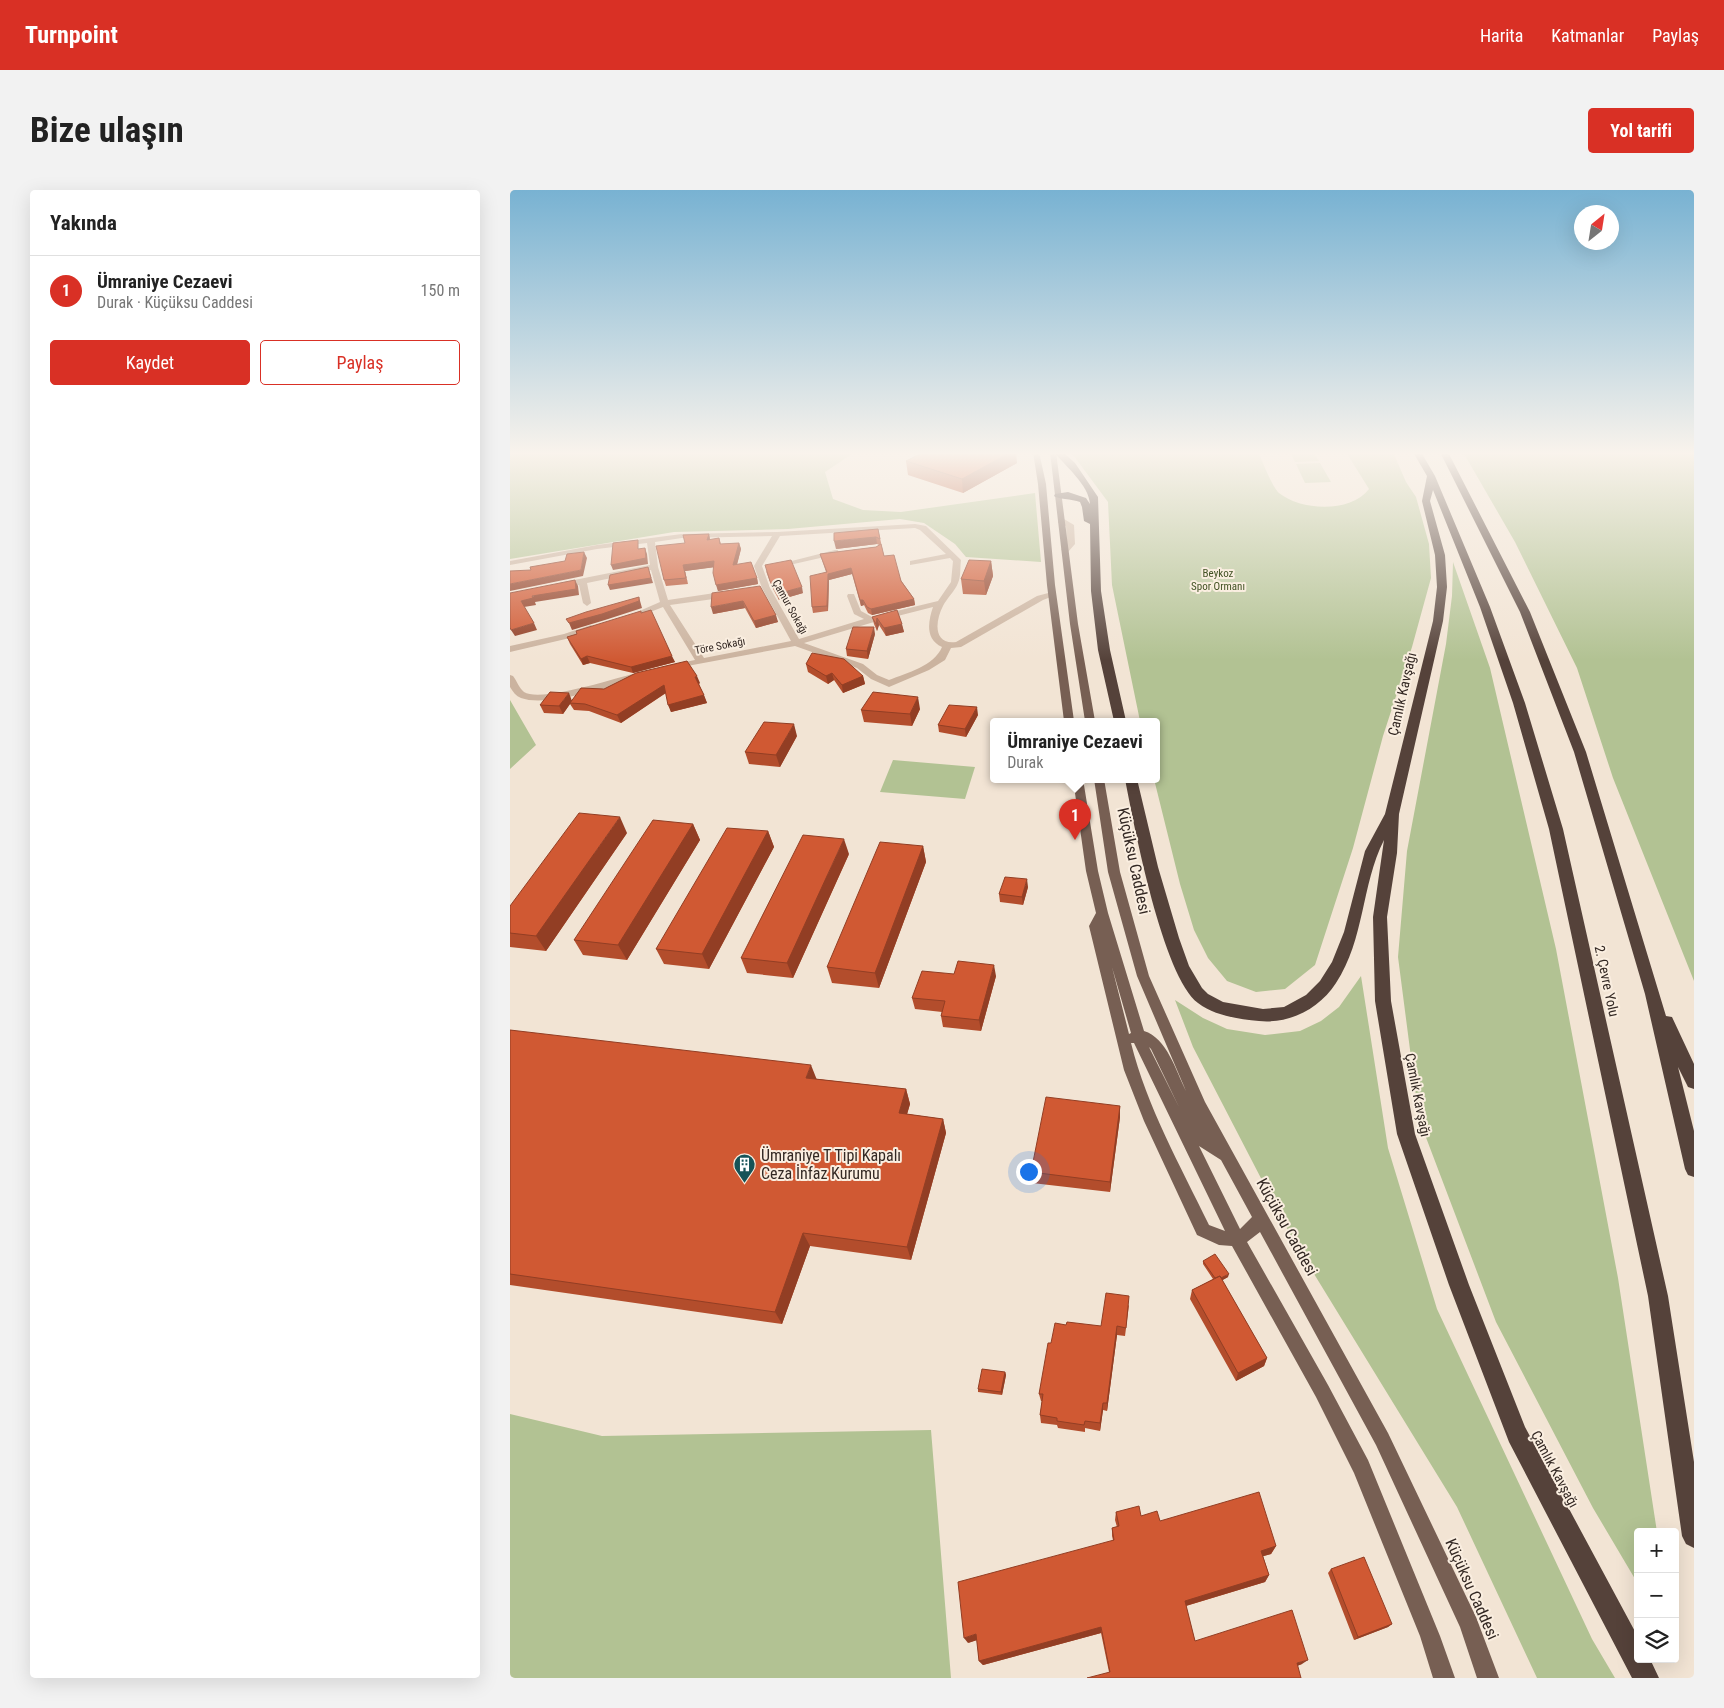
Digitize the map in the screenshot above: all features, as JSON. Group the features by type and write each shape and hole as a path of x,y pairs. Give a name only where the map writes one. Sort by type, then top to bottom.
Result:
{"highway":[{"path":"1089,521 1095,557"},
{"path":"1094,521 1096,591 1104,650 1119,718"},
{"name":"Çamlık Kavşağı","path":"1431,521 1440,555 1442,587 1438,622 1392,814 1390,853 1380,917 1383,1001 1406,1134 1459,1285 1517,1434 1646,1678"},
{"name":"2. Çevre Yolu","path":"1450,521 1485,607 1519,704 1556,829 1658,1296 1694,1536"},
{"path":"1479,521 1525,612 1580,752 1653,994 1694,1169"},
{"path":"1132,783 1153,876 1174,946 1184,972 1197,993 1218,1007 1240,1013 1269,1016 1293,1011 1315,999 1326,985 1344,955 1372,849 1392,814"},
{"path":"1653,994 1694,1082"}],"main road":[{"path":"1044,521 1069,718"},
{"path":"1061,521 1090,718"},
{"path":"1052,594 1070,593"},
{"path":"1079,783 1092,871 1102,913 1138,1035 1154,1073 1237,1239 1362,1467 1430,1636 1444,1678"},
{"name":"Küçüksu Caddesi","path":"1100,783 1114,872 1143,976 1199,1105 1382,1439 1469,1624 1488,1678"},
{"path":"1102,913 1095,926 1131,1070 1203,1230 1225,1240 1237,1239 1256,1228 1261,1218"},
{"path":"1124,1048 1129,1040 1138,1035 1149,1037 1156,1045 1203,1141 1226,1155"}],"street":[{"path":"510,564 651,539 682,536 778,534 914,526 923,528 957,560 955,582 941,603 933,622 934,634 938,642 946,646 958,645 1040,598 1052,594"},
{"name":"Çamur Sokağı","path":"778,534 758,566 761,589 796,643 860,666 874,677 889,684 926,668 942,658 946,646"},
{"path":"651,539 654,567 664,603 700,660"},
{"path":"759,569 840,552"},
{"path":"913,563 952,555"},
{"path":"546,588 654,567"},
{"path":"582,581 587,603"},
{"path":"623,619 643,613 664,603 737,592"},
{"path":"851,596 857,612 871,620"},
{"name":"Töre Sokağı","path":"510,678 515,689 524,696 536,698 568,693 700,660 796,643 871,620 941,603"},
{"path":"510,649 567,636 604,624"}],"green space":[{"path":"510,521 873,521 788,529 674,532 510,559"},
{"path":"915,521 1037,521 1041,562 966,557 955,544 924,523"},
{"name":"Beykoz Spor Ormanı","path":"1109,521 1423,521 1429,544 1431,578 1412,647 1383,736 1353,848 1315,965 1285,989 1256,992 1227,981 1208,958 1194,930 1180,884 1155,783 1160,783 1160,718 1139,718 1112,585"},
{"path":"1503,521 1694,521 1694,981 1613,778 1577,668"},
{"path":"1453,562 1490,668 1556,949 1618,1278 1656,1528 1634,1528 1634,1577 1593,1508 1496,1322 1419,1119 1398,957 1407,851 1446,644 1452,596"},
{"path":"510,700 536,745 510,769"},
{"path":"893,760 975,767 965,799 880,792"},
{"path":"1361,976 1388,1148 1437,1309 1592,1639 1615,1678 1537,1678 1457,1507 1292,1238 1193,1047 1175,1000 1203,1018 1227,1029 1265,1035 1300,1031 1321,1021 1339,1007"},
{"path":"510,1414 602,1436 931,1430 951,1678 510,1678"}],"building":[{"path":"878,529 880,539 876,537 834,541 834,533"},
{"path":"709,534 707,540 719,538 720,544 739,543 733,565 751,562 757,578 716,585 713,573 714,561 683,565 686,578 664,580 656,546 685,543 683,535"},
{"path":"638,540 638,549 645,548 646,558 611,565 613,543"},
{"path":"881,544 884,556 894,555 901,581 914,599 871,609 867,607 863,600 860,600 851,568 828,574 827,606 812,607 810,576 827,572 820,554 876,547"},
{"path":"584,552 581,570 510,584 510,571 531,570 530,567 565,561 567,554"},
{"path":"791,560 802,587 777,594 765,565"},
{"path":"969,560 991,561 984,581 961,579"},
{"path":"648,567 651,578 608,585 610,575"},
{"path":"575,580 576,589 532,596 533,598 521,601 534,623 511,630 510,593"},
{"path":"760,586 776,615 754,621 743,601 711,607 712,593"},
{"path":"639,597 639,601 602,614 569,623 566,619 586,612"},
{"path":"651,610 672,656 631,667 587,656 581,659 567,637 577,634 576,631 641,611 641,613"},
{"path":"897,610 902,624 884,628 877,618 876,624 872,617"},
{"path":"853,627 874,627 867,651 846,649"},
{"path":"812,653 844,659 863,676 842,685 832,673 826,676 806,664"},
{"path":"687,661 697,676 695,677 704,695 668,705 664,685 617,715 585,704 570,703 581,688 604,689 636,673"},
{"path":"550,692 569,693 559,706 540,705"},
{"path":"873,692 918,697 910,714 861,710"},
{"path":"949,705 977,707 965,729 938,725"},
{"path":"764,722 794,724 776,755 745,752"},
{"path":"579,813 620,817 536,936 510,933 510,906"},
{"path":"653,820 693,824 618,945 574,940"},
{"path":"727,828 768,831 702,954 656,949"},
{"path":"803,835 844,839 787,963 741,958"},
{"path":"880,842 923,846 875,973 827,967"},
{"path":"1005,877 1027,879 1022,897 999,894"},
{"path":"958,961 994,965 979,1020 941,1016 945,1001 912,998 922,971 954,974"},
{"name":"Ümraniye T Tipi Kapalı Ceza İnfaz Kurumu","path":"510,1030 811,1065 806,1078 906,1089 899,1113 943,1119 907,1247 803,1233 775,1312 510,1274"},
{"path":"1046,1097 1120,1106 1110,1182 1031,1172"},
{"path":"1215,1254 1229,1274 1221,1278 1220,1276 1215,1278 1203,1261"},
{"path":"1220,1276 1267,1358 1238,1373 1192,1290"},
{"path":"1106,1293 1129,1296 1126,1328 1117,1326 1107,1403 1103,1403 1100,1423 1085,1421 1084,1425 1057,1421 1057,1418 1040,1415 1043,1394 1039,1394 1048,1343 1051,1343 1055,1323 1066,1325 1067,1322 1101,1326"},
{"path":"982,1369 1005,1372 1001,1392 978,1389"},
{"path":"1259,1492 1276,1546 1261,1551 1269,1575 1185,1601 1195,1641 1292,1610 1308,1660 1297,1663 1301,1678 1087,1678 1110,1672 1101,1627 979,1661 976,1634 964,1638 958,1582 1114,1540 1112,1528 1119,1526 1116,1512 1139,1506 1141,1516 1157,1511 1160,1521"},
{"path":"1364,1557 1392,1624 1358,1637 1331,1569"}],"place":[{"name":"Ümraniye Cezaevi","path":"1075,840"},
{"name":"Ümraniye T Tipi Kapalı Ceza İnfaz Kurumu","path":"745,1183"}]}
